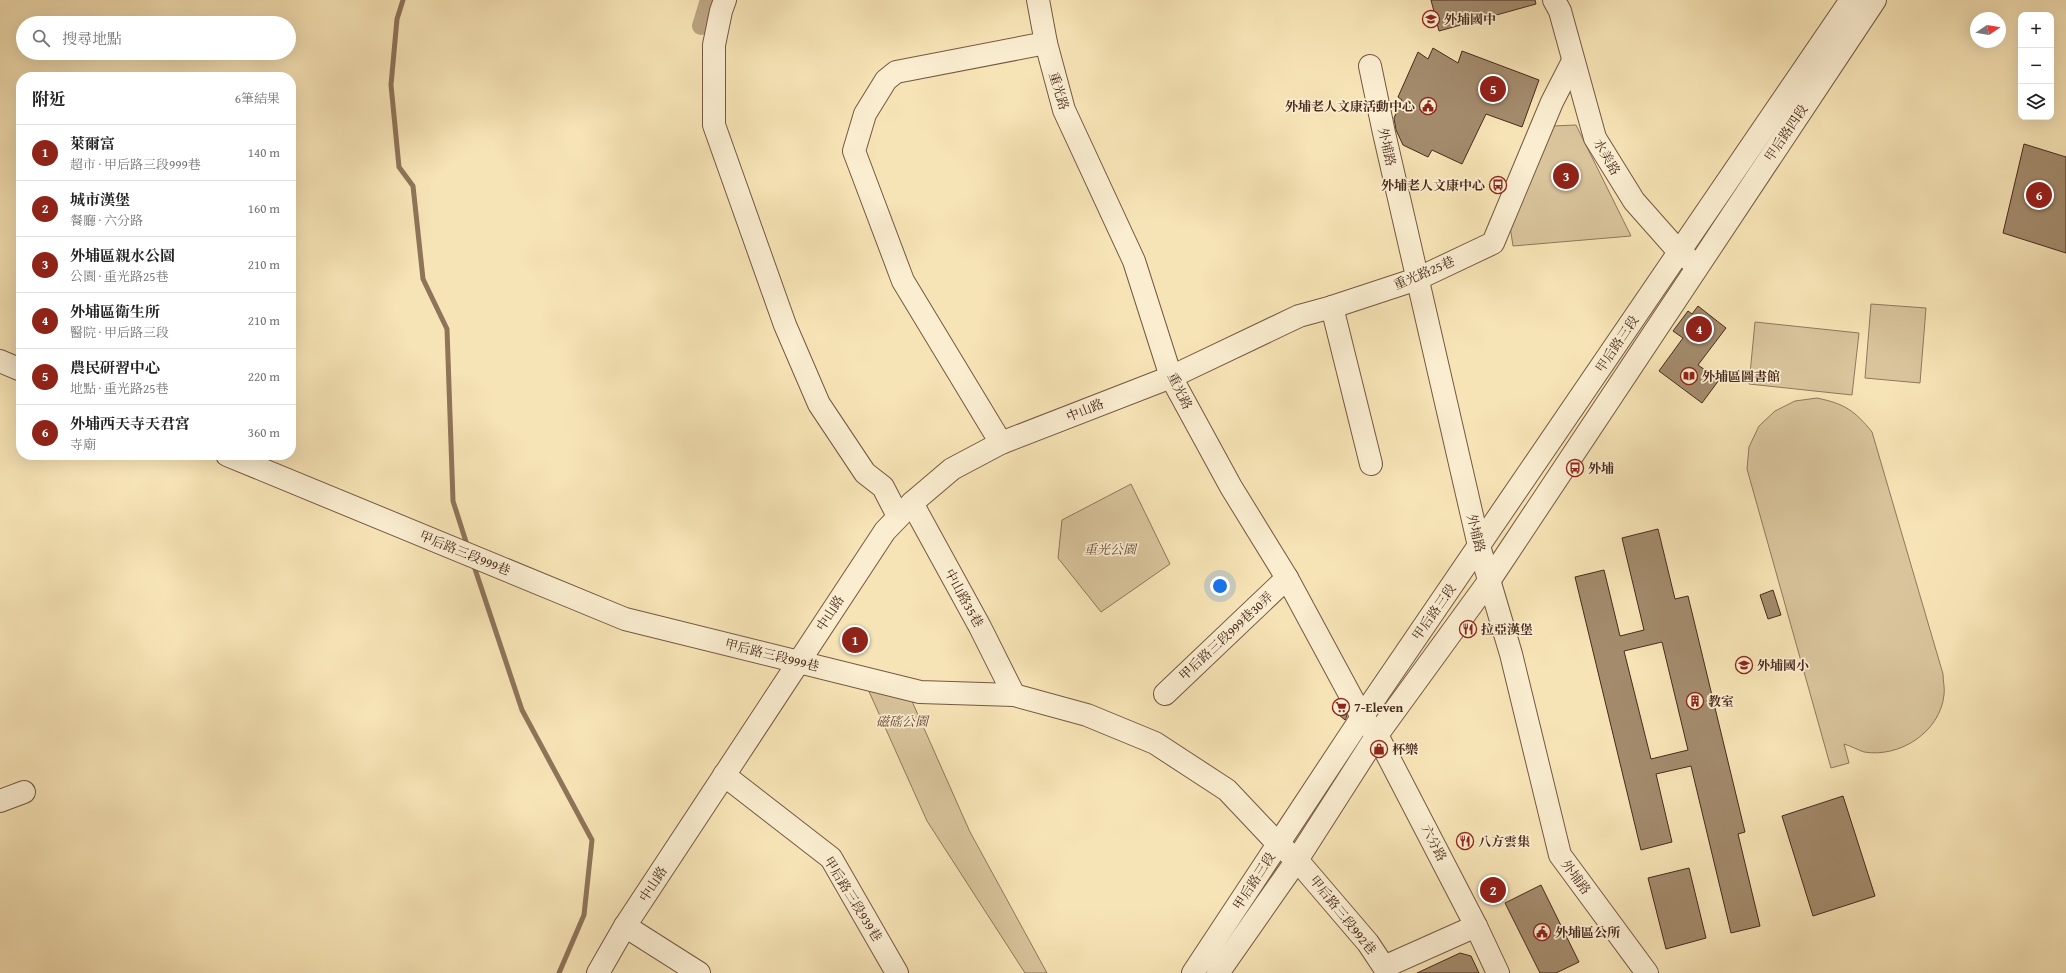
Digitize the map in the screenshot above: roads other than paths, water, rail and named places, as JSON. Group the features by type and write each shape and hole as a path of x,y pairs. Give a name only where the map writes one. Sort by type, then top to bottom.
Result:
{"street":[{"name":"中山路35巷","path":"726,0 721,10 714,45 714,124 785,325 819,404 865,473 883,487 905,510 980,627 1014,695"},
{"name":"重光路","path":"1038,0 1046,43 1064,110 1134,261 1171,376 1231,487 1287,578 1362,717"},
{"name":"水美路","path":"1554,0 1560,11 1596,138 1634,201 1680,253 1697,265"},
{"name":"甲后路四段","path":"1680,253 1851,0"},
{"name":"甲后路四段","path":"1697,265 1874,0"},
{"path":"1001,443 903,281 854,151 865,114 886,80 896,72 1046,43"},
{"name":"重光路25巷","path":"1171,376 1299,316 1332,307 1417,279 1493,242 1552,102 1573,61"},
{"name":"外埔路","path":"1370,66 1417,279 1479,546 1511,654 1560,856 1647,973"},
{"name":"甲后路三段","path":"1193,973 1362,717 1680,253"},
{"name":"甲后路三段","path":"1218,973 1297,860 1378,735 1489,581 1697,265"},
{"path":"1332,307 1371,464"},
{"path":"0,361 16,368"},
{"name":"中山路","path":"598,973 625,926 798,661 885,531 905,510 952,469 1001,443 1171,376"},
{"name":"甲后路三段999巷","path":"239,460 625,619 920,692 1014,695 1087,715 1155,743 1227,790 1278,844 1297,860"},
{"name":"甲后路三段999巷30弄","path":"1164,694 1287,578"},
{"name":"六分路","path":"1362,717 1378,735 1476,926 1498,973"},
{"name":"甲后路三段939巷","path":"724,775 831,858 897,973"},
{"path":"0,801 24,792"},
{"name":"甲后路三段992巷","path":"1297,860 1368,942 1384,967 1476,926"},
{"path":"625,926 699,973"}],"waterway":[{"path":"403,0 397,19 391,85 399,167 413,186 423,279 447,329 453,501 468,548"},
{"path":"701,26 709,0"},
{"path":"473,563 522,710 592,840 584,915 559,973"}],"place":[{"name":"外埔國中","path":"1431,19"},
{"name":"農民研習中心","path":"1493,89"},
{"name":"外埔老人文康活動中心","path":"1428,106"},
{"name":"外埔區親水公園","path":"1566,176"},
{"name":"外埔老人文康中心","path":"1498,185"},
{"name":"外埔西天寺天君宮","path":"2039,195"},
{"name":"外埔區衛生所","path":"1699,329"},
{"name":"外埔區圖書館","path":"1689,376"},
{"name":"外埔","path":"1575,468"},
{"name":"拉亞漢堡","path":"1468,629"},
{"name":"萊爾富","path":"855,640"},
{"name":"外埔國小","path":"1744,665"},
{"name":"教室","path":"1695,701"},
{"name":"7-Eleven","path":"1341,707"},
{"name":"杯樂","path":"1379,749"},
{"name":"八方雲集","path":"1465,841"},
{"name":"城市漢堡","path":"1493,890"},
{"name":"外埔區公所","path":"1542,932"}],"park label":[{"name":"重光公園","path":"1110,549"},
{"name":"磁磘公園","path":"902,721"}]}
